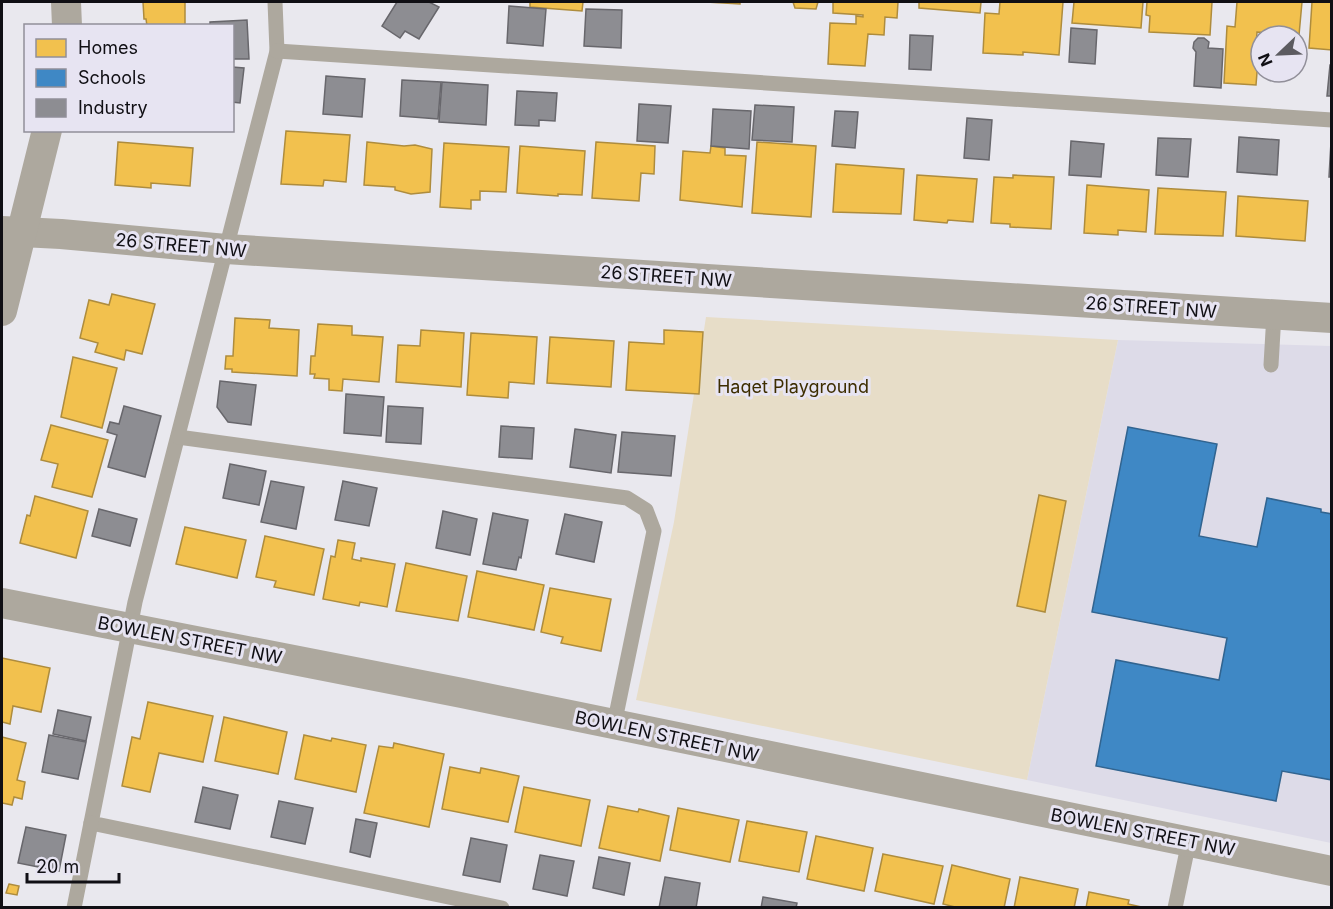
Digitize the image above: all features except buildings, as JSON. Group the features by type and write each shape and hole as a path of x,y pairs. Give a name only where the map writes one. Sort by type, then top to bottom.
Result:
{"street":[{"path":"66,2 67,24"},
{"path":"2,311 11,232 46,132"},
{"name":"26 STREET NW","path":"11,232 61,234 226,249 1332,318"},
{"name":"BOWLEN STREET NW","path":"2,603 462,693 1332,871"}],"lane":[{"path":"74,908 135,602 277,51 275,2"},
{"path":"277,51 1332,120"},
{"path":"1271,365 1274,314"},
{"path":"178,437 627,498 646,510 654,531 614,725"},
{"path":"91,823 502,908"},
{"path":"1175,908 1189,841"}],"shaded area":[{"path":"1118,340 1331,346 1331,843 1027,780"}],"green space":[{"name":"Haqet Playground","path":"706,317 1118,340 1027,780 636,700 674,522"}]}
